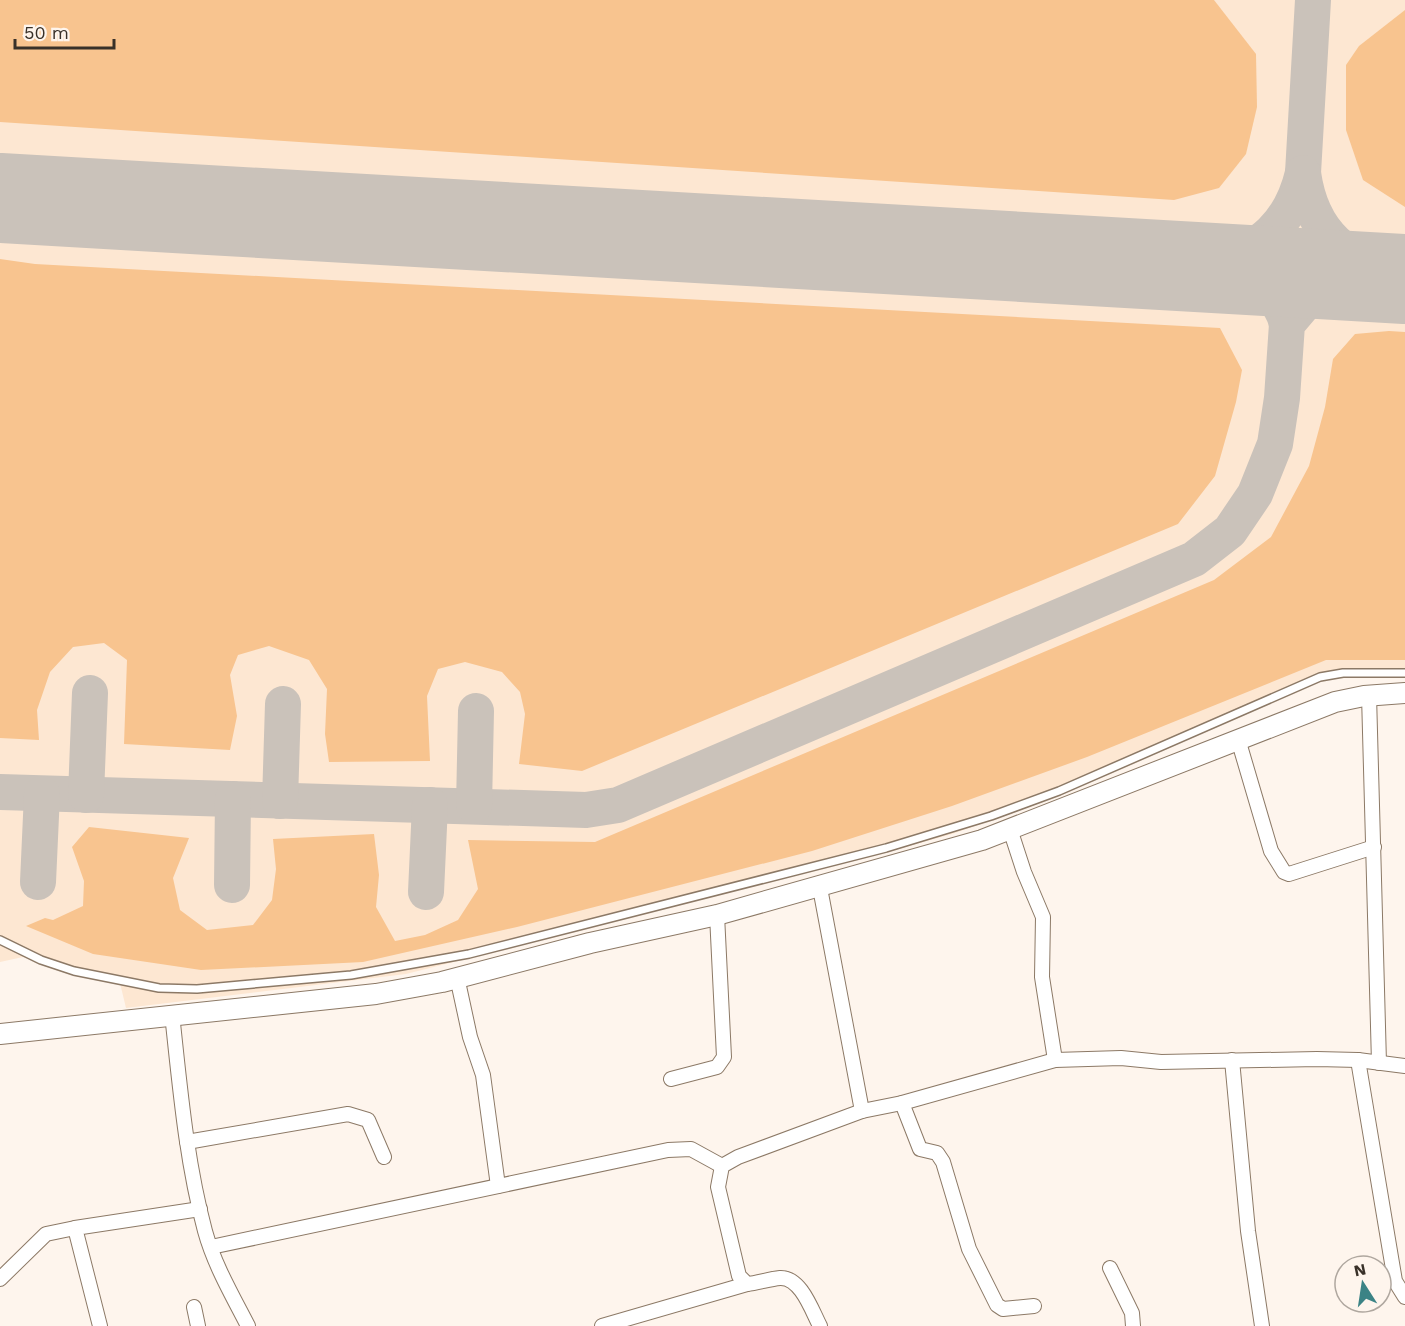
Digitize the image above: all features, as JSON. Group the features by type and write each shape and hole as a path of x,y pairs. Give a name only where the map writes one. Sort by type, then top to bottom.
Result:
{"main road":[{"path":"0,1034 376,994 717,915 820,888 1011,829 1335,702 1369,695 1405,693"}],"street":[{"path":"1369,695 1379,1063"},
{"path":"1238,739 1271,851 1284,872 1289,874 1374,847"},
{"path":"1011,829 1024,872 1044,917 1042,977 1055,1060"},
{"path":"820,888 862,1111"},
{"path":"672,1079 717,1067 724,1057 717,915"},
{"path":"457,977 470,1037 483,1075 498,1186"},
{"path":"172,1014 187,1142 200,1209 219,1271 248,1326"},
{"path":"747,1284 739,1276 732,1255 718,1187 722,1166 738,1157 862,1111 902,1103 1055,1060 1358,1060 1405,1066"},
{"path":"1232,1060 1248,1230 1262,1326"},
{"path":"1358,1060 1395,1281 1405,1297"},
{"path":"902,1103 920,1149 938,1153 943,1162 969,1249 997,1305 1003,1309 1034,1306"},
{"path":"187,1142 348,1114 368,1120 384,1157"},
{"path":"211,1247 668,1150 691,1149 722,1166"},
{"path":"0,1279 46,1234 200,1209"},
{"path":"75,1228 100,1326"},
{"path":"1110,1268 1132,1313 1133,1326"},
{"path":"602,1326 747,1284 783,1278 792,1280 798,1286 820,1326"},
{"path":"194,1307 198,1326"}],"lane":[{"path":"0,940 41,960 74,971 140,985 178,989 351,975 430,962 886,848 974,822 1059,791 1320,677 1343,673 1405,674"}],"shaded area":[{"path":"0,0 1405,0 1405,678 1329,677 1037,804 952,834 406,974 126,1008 120,983 63,972 23,957 0,962"},
{"path":"0,0 1214,0 1256,54 1257,107 1246,154 1219,188 1174,200 0,122"},
{"path":"1405,10 1405,207 1363,180 1346,130 1346,65 1359,46"},
{"path":"0,259 35,264 1220,328 1242,370 1236,402 1215,476 1178,524 582,771 519,764 525,714 520,692 502,672 465,662 438,669 427,696 430,761 329,762 325,734 327,689 309,660 269,646 238,655 230,675 237,716 230,750 124,744 127,660 104,643 73,647 50,672 37,710 39,740 0,738"},
{"path":"1405,332 1405,660 1326,660 1087,757 952,806 812,851 517,927 363,962 201,970 93,954 26,926 45,918 53,920 83,906 84,881 72,847 89,827 189,838 173,878 180,910 207,930 253,925 272,900 276,869 273,839 374,834 379,875 376,907 395,941 425,935 458,920 478,889 468,840 595,842 1214,580 1271,537 1309,466 1325,407 1333,359 1355,334"}],"taxiway":[{"path":"1303,173 1313,0"},
{"path":"1214,269 1259,242 1282,221 1290,208 1303,173 1315,214 1324,229 1336,242 1366,263 1405,278"},
{"path":"1236,270 1254,280 1274,298 1287,324"},
{"path":"0,792 586,810 618,805 1194,559 1230,531 1255,494 1275,444 1282,398 1287,324 1315,291 1345,274"},
{"path":"86,795 90,693"},
{"path":"280,801 283,704"},
{"path":"474,806 476,711"},
{"path":"38,882 42,794"},
{"path":"232,885 233,799"},
{"path":"426,892 430,805"}],"runway":[{"path":"0,198 1405,279"}]}
